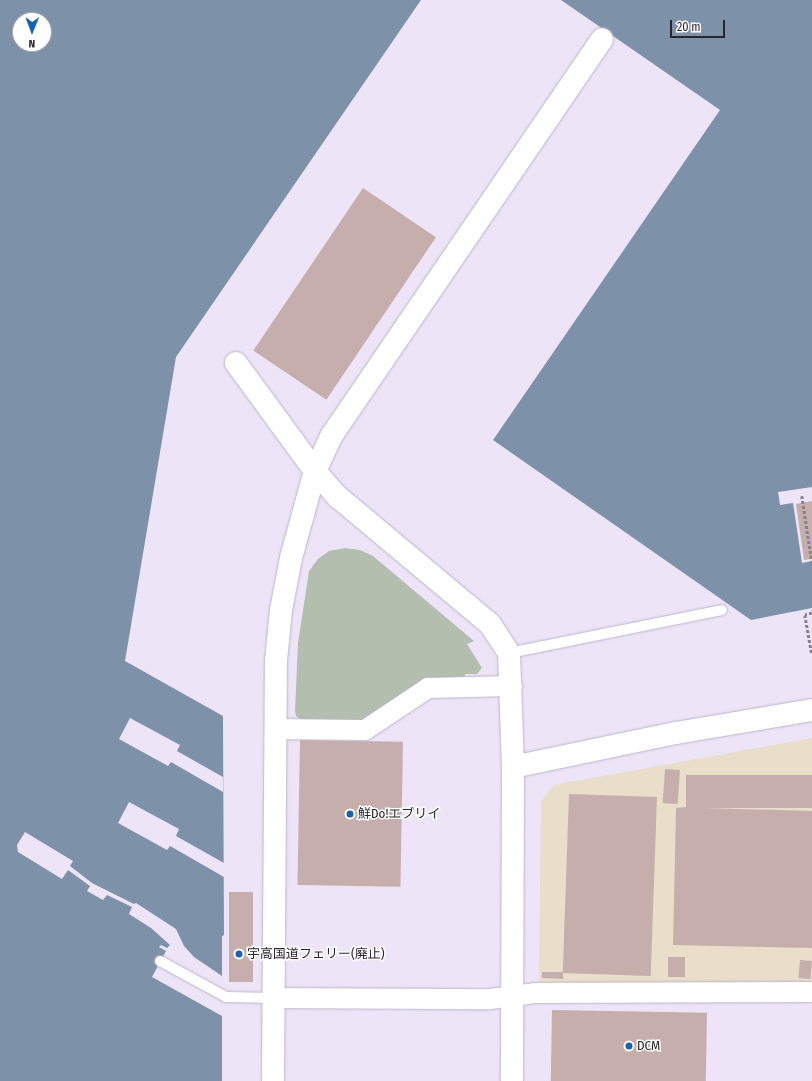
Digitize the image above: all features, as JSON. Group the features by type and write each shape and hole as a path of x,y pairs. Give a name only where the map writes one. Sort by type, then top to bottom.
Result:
{"street":[{"path":"273,1081 276,661 281,610 291,558 315,471 332,435 602,40"},
{"path":"236,363 315,471 338,496 490,624 509,653 512,686 513,767 512,1081"},
{"path":"275,729 365,730 428,688 512,686"},
{"path":"513,767 676,733 812,710"},
{"path":"274,998 490,999 535,992 812,992"}],"lane":[{"path":"509,653 722,610"},
{"path":"160,961 226,997 274,998"}],"path":[{"path":"802,496 812,561"},
{"path":"812,613 805,615 812,653"}],"shaded area":[{"path":"812,738 812,982 539,982 541,801 554,785"}],"green space":[{"path":"345,548 360,550 373,556 474,641 467,644 482,668 477,674 465,674 464,680 363,723 301,720 296,716 298,643 309,571 318,559 329,551"}],"water":[{"path":"0,0 421,0 176,357 125,661 223,716 224,935 222,936 222,976 194,957 184,946 176,929 136,903 134,904 92,883 70,866 73,861 25,832 17,845 18,852 62,879 68,870 90,886 87,891 103,900 107,895 132,907 129,914 151,928 170,945 167,948 161,945 159,947 166,951 152,977 222,1016 222,1081 0,1081"},
{"path":"561,0 812,0 812,608 751,620 493,440 720,110"}],"pier":[{"path":"812,487 812,561 802,563 793,503 780,505 778,492"},
{"path":"130,718 180,745 177,751 223,777 223,792 171,762 168,766 119,739"},
{"path":"129,802 179,829 176,836 224,863 224,877 170,846 167,850 118,823"}],"building":[{"path":"363,188 436,237 326,400 253,350"},
{"path":"812,501 812,559 804,560 796,504"},
{"path":"300,740 403,742 400,887 297,885"},
{"path":"665,769 680,770 678,804 663,803"},
{"path":"686,775 812,775 812,808 703,808 812,811 812,948 673,945 676,808 686,807"},
{"path":"569,794 657,797 651,976 563,973"},
{"name":"宇高国道フェリー(廃止)","path":"229,892 253,892 253,982 229,982"},
{"path":"668,957 685,957 685,977 668,977"},
{"path":"800,960 812,961 810,979 798,978"},
{"path":"542,972 563,972 563,979 542,978"},
{"name":"DCM","path":"552,1010 707,1013 706,1081 551,1081"}],"place":[{"name":"鮮Do!エブリイ","path":"350,814"},
{"name":"宇高国道フェリー(廃止)","path":"239,954"},
{"name":"DCM","path":"629,1046"}]}
